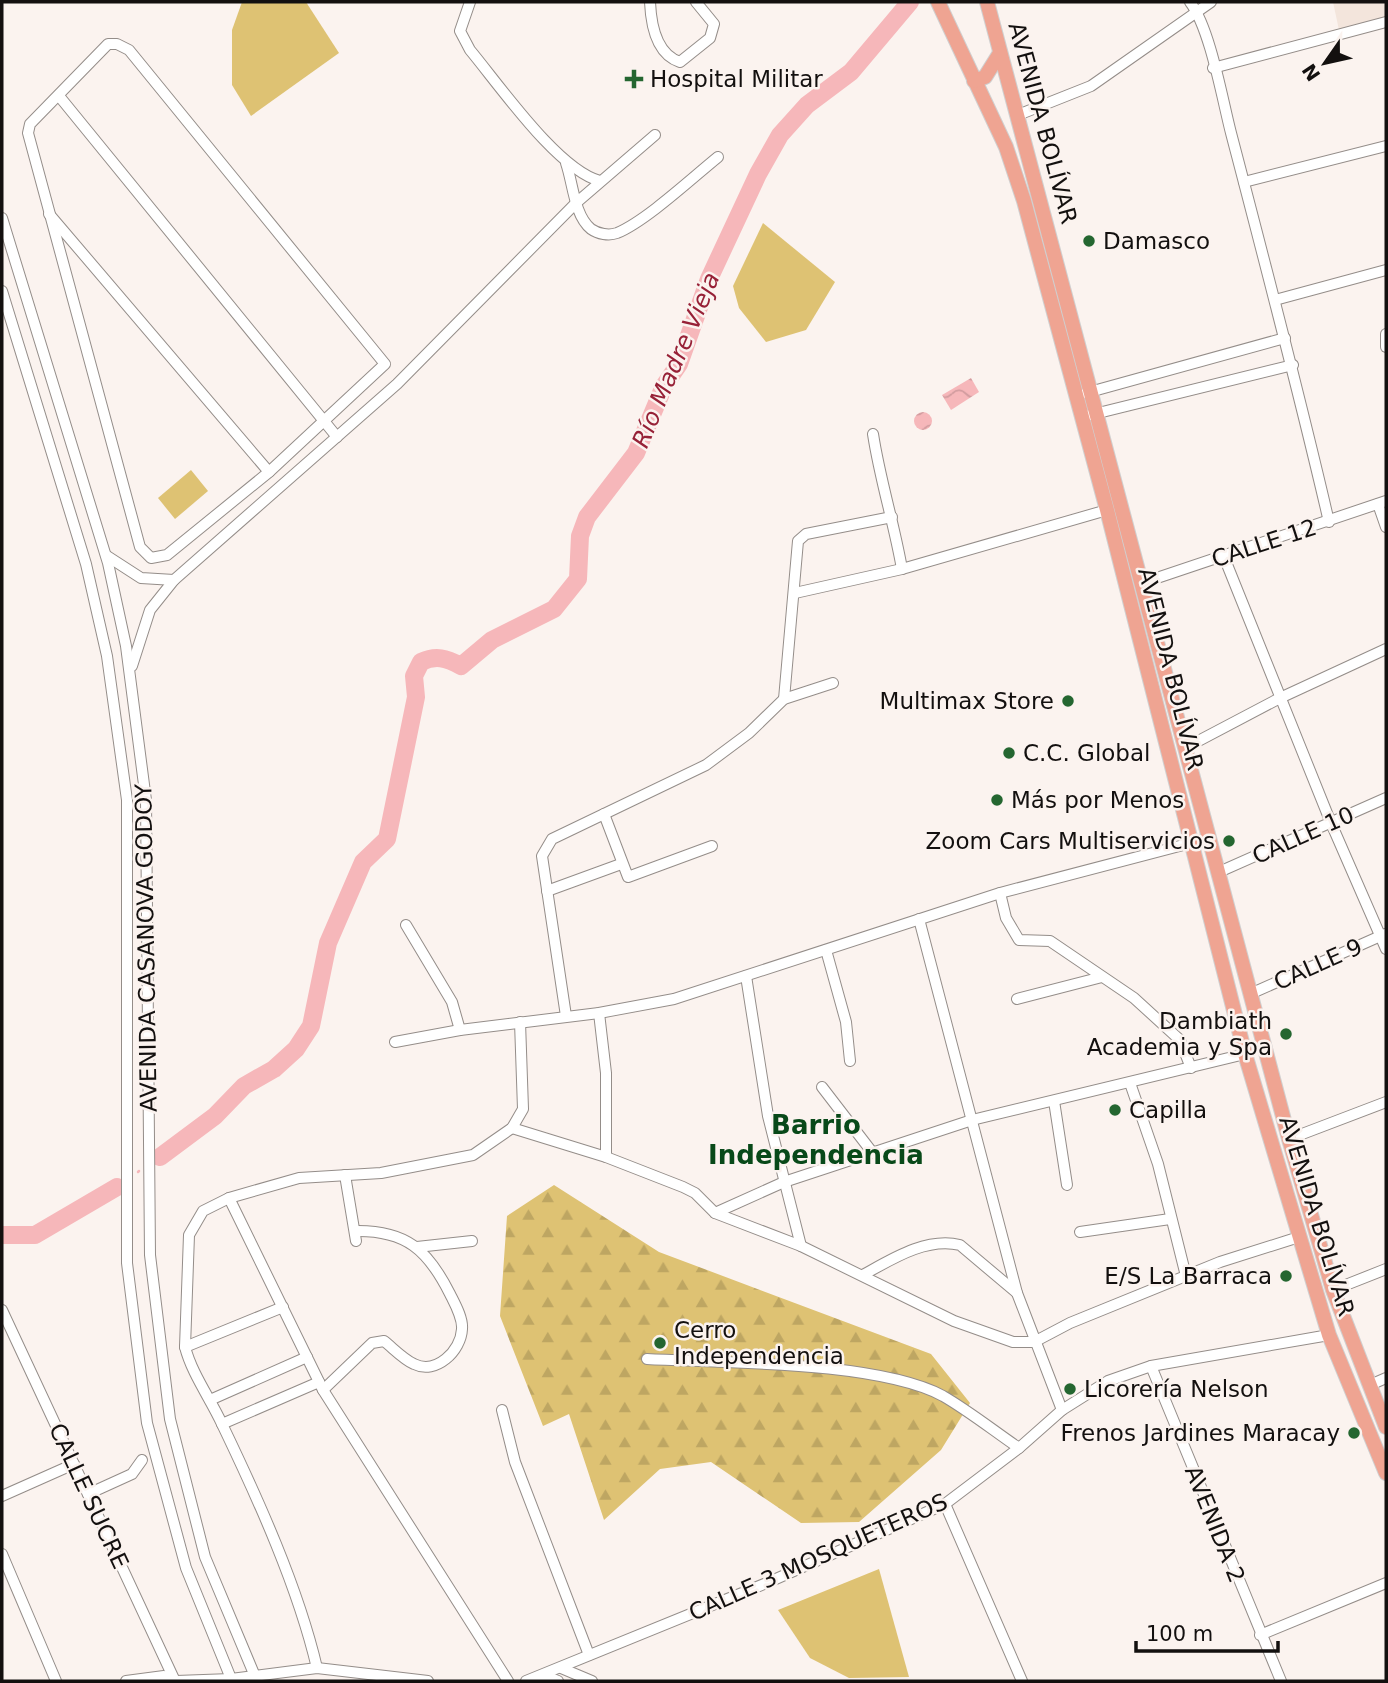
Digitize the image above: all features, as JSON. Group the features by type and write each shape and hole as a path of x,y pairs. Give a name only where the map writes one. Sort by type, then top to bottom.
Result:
{"main road":[{"name":"AVENIDA BOLÍVAR","path":"938,2 1006,147 1024,201 1107,510 1245,1054 1329,1335 1386,1473"},
{"name":"AVENIDA BOLÍVAR","path":"986,2 1098,413 1289,1139 1333,1290 1386,1427"},
{"path":"972,79 985,77 1000,52"}],"street":[{"path":"470,2 460,31 464,41 566,163 588,178 600,181"},
{"path":"650,2 656,39 670,59 680,62 710,38 714,24 696,2"},
{"path":"1190,2 1199,13 1293,365 1329,522"},
{"path":"1018,115 1091,86 1199,13 1211,2"},
{"path":"1213,68 1386,22"},
{"path":"108,44 117,44 129,50 385,364 269,472 167,555 151,558 140,547 47,212 28,133 30,124 108,44"},
{"path":"59,96 337,437"},
{"path":"130,672 150,610 174,580 428,355 576,203 655,135"},
{"path":"1244,182 1386,146"},
{"path":"566,163 576,203 590,229 603,234 616,233 718,158"},
{"path":"47,212 269,472"},
{"name":"AVENIDA CASANOVA GODOY","path":"2,218 106,555 130,672 146,800 150,1255 170,1419 205,1557 256,1679"},
{"path":"1275,300 1386,270"},
{"name":"AVENIDA CASANOVA GODOY","path":"2,292 86,564 107,656 127,800 127,1263 147,1423 187,1568 232,1680"},
{"path":"1386,334 1386,347"},
{"path":"1076,395 1285,338"},
{"path":"1082,417 1293,365"},
{"path":"873,434 880,482 892,517 902,569"},
{"path":"1382,503 1386,527"},
{"name":"CALLE 12","path":"1142,583 1382,503"},
{"path":"795,593 902,569 1107,510"},
{"path":"784,699 798,541 802,536 892,517"},
{"path":"106,555 141,578 174,580"},
{"path":"1224,557 1331,823 1384,935 1386,949"},
{"path":"1185,748 1280,698 1386,649"},
{"path":"566,1016 541,856 545,846 552,839 716,759 758,725 784,699 832,683"},
{"name":"CALLE 10","path":"1219,872 1386,798"},
{"path":"604,814 621,864 626,876 630,878 712,846"},
{"path":"395,1042 460,1030 599,1013 674,999 1000,893 1210,838"},
{"path":"547,891 621,864"},
{"path":"1000,893 1006,918 1019,940 1050,941 1134,998 1180,1040 1191,1068"},
{"path":"919,919 1017,1293 1062,1410"},
{"path":"406,925 452,1002 460,1030"},
{"name":"CALLE 9","path":"1250,994 1384,935"},
{"path":"826,950 846,1022 850,1061"},
{"path":"746,976 768,1116 802,1246"},
{"path":"1017,999 1101,977"},
{"path":"599,1013 606,1073 606,1157"},
{"path":"317,1668 305,1618 222,1424 185,1347 189,1235 204,1211 229,1198 299,1178 381,1173 462,1159 512,1128 523,1109 520,1022"},
{"path":"715,1213 784,1182 972,1120 1245,1054"},
{"path":"1130,1083 1158,1164 1186,1276"},
{"path":"822,1087 872,1152"},
{"path":"1054,1101 1066,1185"},
{"path":"1289,1139 1386,1102"},
{"path":"512,1128 606,1157 683,1186 695,1193 715,1213 802,1246 954,1321 1013,1342 1034,1342 1070,1323 1186,1276 1299,1237"},
{"path":"222,1424 321,1386 372,1343 380,1340 413,1364 423,1367 442,1362 453,1352 463,1326 435,1266 417,1247 375,1230 356,1236 345,1175"},
{"path":"229,1198 321,1386 508,1681"},
{"path":"1080,1232 1170,1219"},
{"path":"417,1247 472,1241"},
{"path":"863,1275 894,1257 948,1242 960,1245 1017,1293"},
{"path":"1333,1290 1386,1269"},
{"path":"185,1347 283,1307"},
{"name":"CALLE SUCRE","path":"2,1310 176,1681"},
{"name":"CALLE 3 MOSQUETEROS","path":"526,1681 769,1582 946,1504 1019,1448 1062,1410 1108,1381 1151,1366 1329,1335"},
{"path":"209,1400 307,1357"},
{"path":"647,1359 838,1371 899,1381 942,1396 1019,1448"},
{"name":"AVENIDA 2","path":"1151,1366 1281,1681"},
{"path":"1370,1385 1386,1378"},
{"path":"502,1410 515,1462 589,1655"},
{"path":"88,1494 132,1474 142,1460"},
{"path":"2,1496 74,1464"},
{"path":"946,1504 1022,1681"},
{"path":"2,1554 56,1681"},
{"path":"1260,1635 1386,1583"},
{"path":"126,1681 164,1675 176,1681 256,1679 317,1668 428,1681"},
{"path":"561,1668 592,1681"},
{"path":"543,1675 558,1681"}],"shaded area":[{"path":"1333,2 1386,2 1386,17 1339,30"}],"green space":[{"path":"242,2 306,2 339,53 251,116 232,85 232,30"},
{"path":"763,223 835,282 806,330 766,342 739,308 733,286"},
{"path":"191,470 208,491 175,519 158,498"},
{"path":"554,1185 659,1252 931,1354 970,1403 941,1450 859,1522 801,1523 711,1462 660,1469 604,1520 569,1414 543,1426 500,1316 507,1216"},
{"path":"879,1569 909,1677 849,1678 810,1658 778,1610"}],"water":[{"path":"971,378 979,392 951,410 942,395"},
{"path":"919,412 927,412 932,421 930,428 919,430 914,425 914,417"}],"waterway":[{"name":"Río Madre Vieja","path":"160,1157 215,1116 244,1086 274,1069 296,1049 311,1026 328,943 363,862 387,839 416,697 414,676 421,662 441,658 461,666 492,640 554,609 578,579 580,536 587,517 636,453 664,386 679,364 709,279 758,174 780,135 807,105 851,72 910,2"},
{"name":"Río Madre Vieja","path":"2,1235 35,1235 117,1187"}],"place":[{"name":"Hospital Militar","path":"634,79"},
{"name":"Damasco","path":"1089,241"},
{"name":"Multimax Store","path":"1068,701"},
{"name":"C.C. Global","path":"1009,753"},
{"name":"Más por Menos","path":"997,800"},
{"name":"Zoom Cars Multiservicios","path":"1229,841"},
{"name":"Dambiath Academia y Spa","path":"1286,1034"},
{"name":"Capilla","path":"1115,1110"},
{"name":"E/S La Barraca","path":"1286,1276"},
{"name":"Cerro Independencia","path":"660,1343"},
{"name":"Licorería Nelson","path":"1070,1389"},
{"name":"Frenos Jardines Maracay","path":"1354,1433"}],"district":[{"name":"Barrio Independencia","path":"816,1140"}]}
